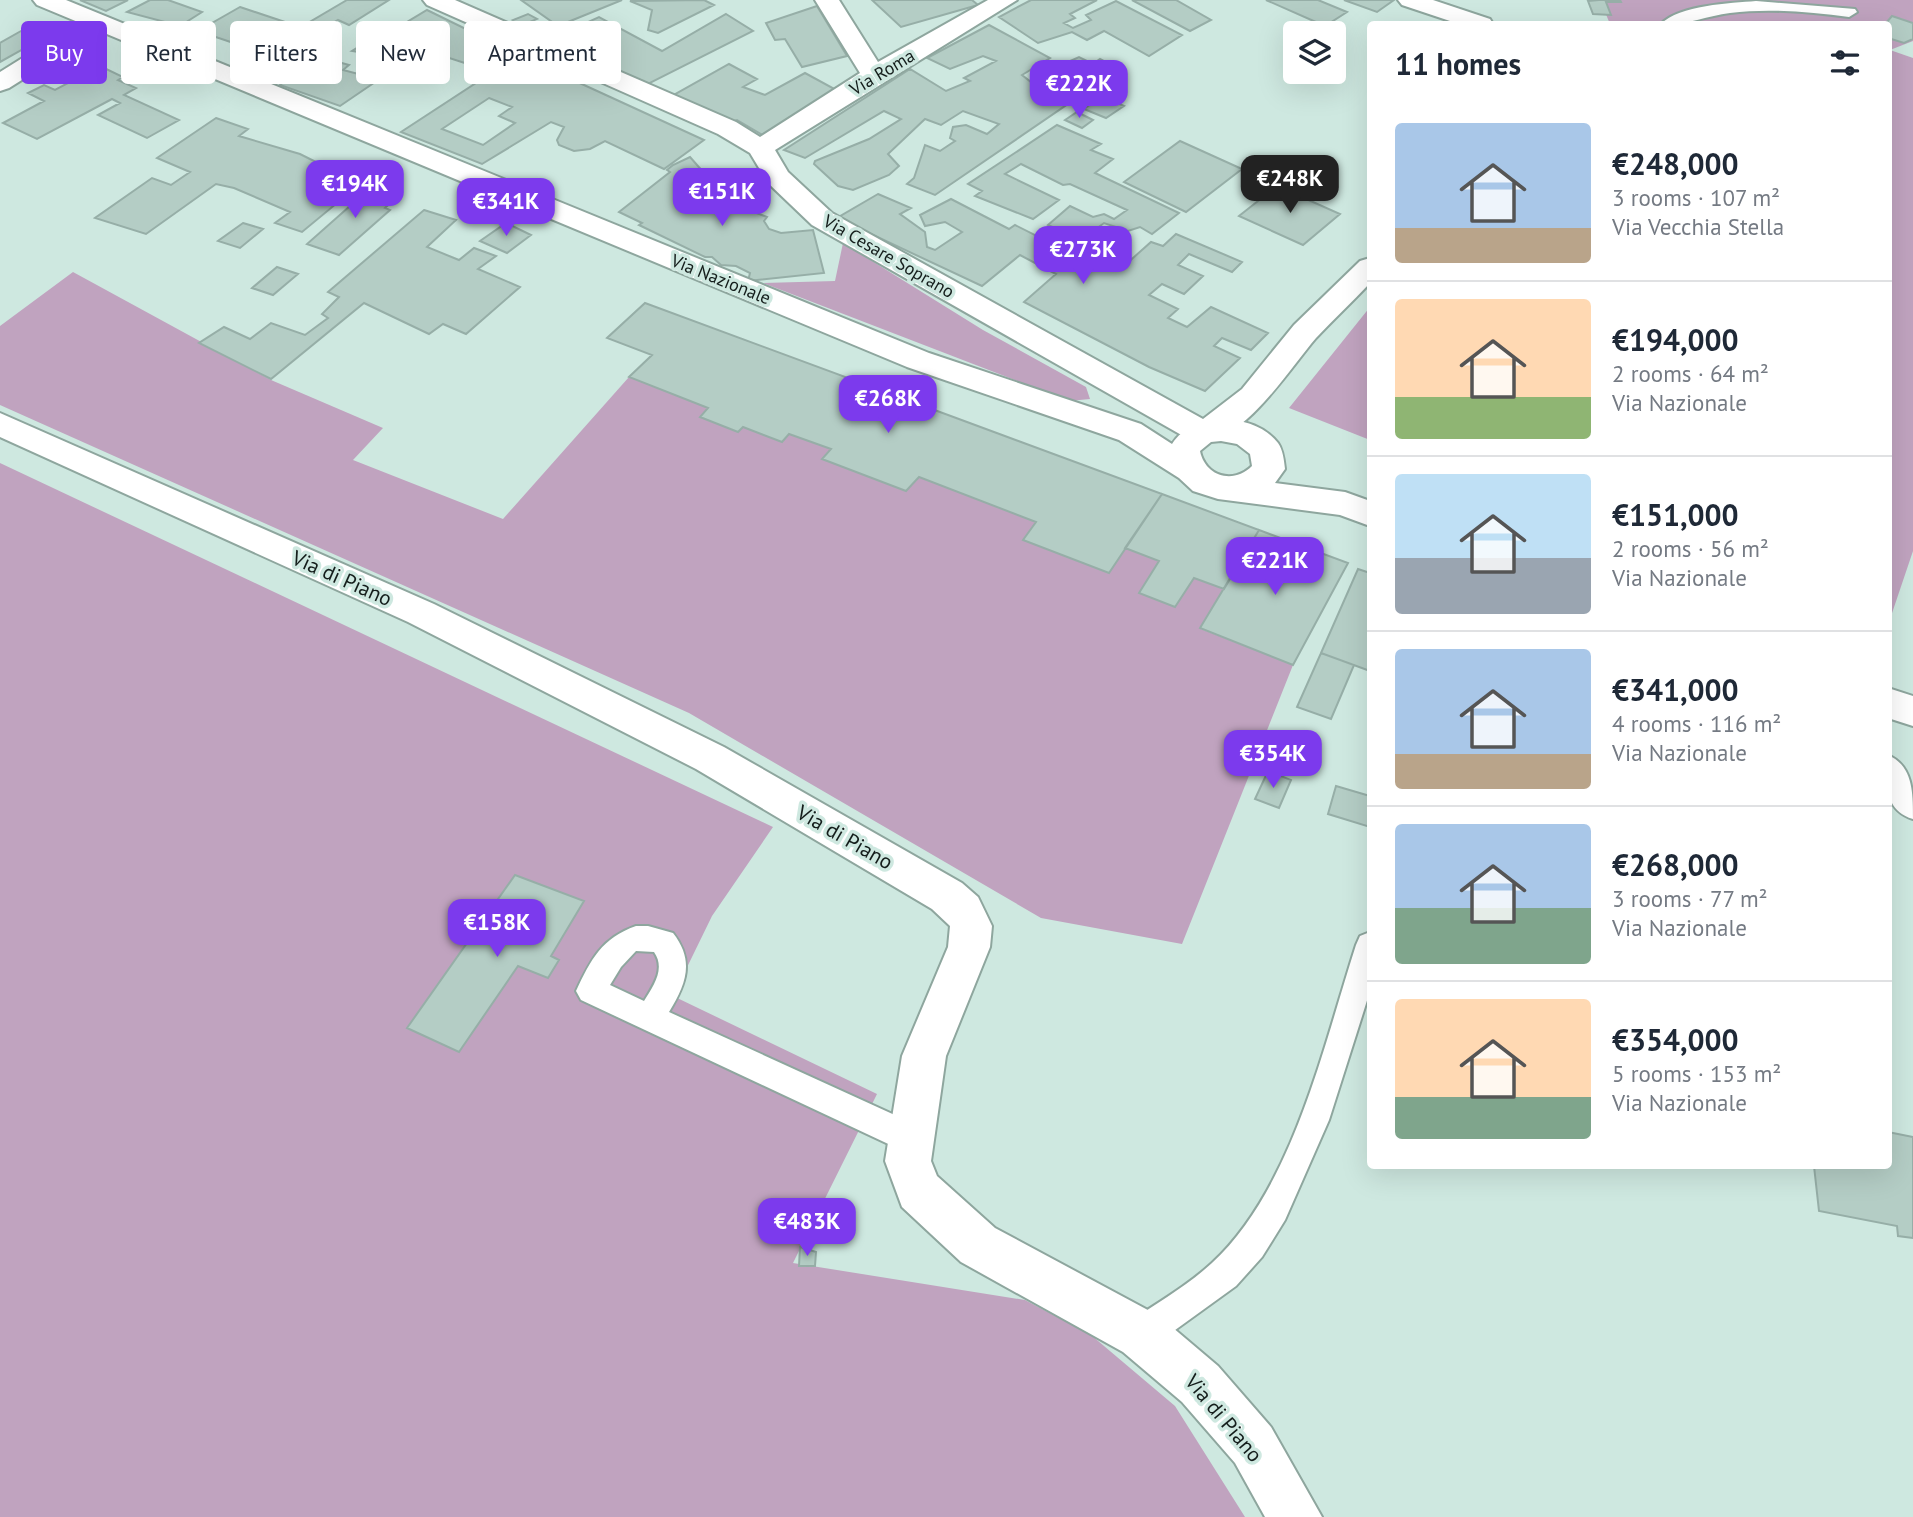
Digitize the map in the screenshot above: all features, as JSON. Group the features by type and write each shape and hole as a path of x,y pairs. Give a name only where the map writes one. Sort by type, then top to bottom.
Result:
{"street":[{"name":"Via Nazionale","path":"45,0 95,21"},
{"name":"Via Cesare Soprano","path":"435,0 727,128 760,148 778,177 822,219 1203,433"},
{"path":"827,0 874,75"},
{"name":"Via Roma","path":"760,148 874,75 1005,0"},
{"path":"1410,0 1471,21"},
{"name":"Via Nazionale","path":"107,26 918,360 1130,432 1187,469 1196,478 1223,488 1358,509"},
{"path":"0,83 21,70"},
{"path":"1187,469 1184,450 1253,396 1305,332 1367,270"},
{"path":"1223,488 1252,485 1263,478 1269,469 1269,459 1253,396"},
{"name":"Via di Piano","path":"0,424 445,625 710,758 947,896 963,910 971,926 969,947 924,1056 908,1161 919,1191 978,1245 1141,1334 1200,1384 1252,1445 1295,1517"},
{"name":"Via Nazionale","path":"1130,432 1203,433 1221,430 1247,435 1358,509"},
{"path":"1892,704 1913,711"},
{"path":"1892,776 1913,803"}],"lane":[{"path":"1675,21 1701,9 1741,1 1849,12"},
{"path":"1141,1334 1225,1273 1266,1224 1306,1137 1367,954"},
{"path":"649,1019 910,1138"}],"shaded area":[{"path":"1600,0 1913,0 1913,41 1892,49 1892,21 1609,21"},
{"path":"1892,51 1913,58 1913,551 1892,613"},
{"path":"843,243 983,330 1086,387 1090,399 1069,401 763,283 835,281"},
{"path":"73,272 271,380 383,428 353,460 503,519 629,377 708,408 700,417 743,427 781,442 789,434 831,449 823,459 906,491 919,477 1036,522 1024,540 1108,573 1125,548 1159,561 1139,593 1175,607 1194,578 1224,589 1201,629 1293,665 1182,944 1041,918 689,713 0,405 0,326"},
{"path":"1367,311 1367,439 1289,408"},
{"path":"0,463 773,827 712,916 673,996 877,1094 793,1263 1025,1300 1091,1335 1175,1406 1245,1517 0,1517"}],"building":[{"path":"80,0 128,0 106,11"},
{"path":"150,0 168,0 202,12 188,21 161,21 127,12"},
{"path":"347,0 389,0 349,25 338,20 311,21"},
{"path":"521,0 622,0 570,21 551,21"},
{"path":"704,0 714,5 658,33 648,30 652,10 630,1"},
{"path":"872,0 972,0 978,5 901,27"},
{"path":"1031,0 1097,0 1070,14 1075,18 1064,23 1073,28 1091,20 1086,15 1116,1 1182,35 1149,56 1104,31 1087,40 1072,32 1038,43 999,17"},
{"path":"1132,0 1176,0 1211,20 1190,31"},
{"path":"1266,0 1318,0 1347,12 1333,21 1314,21"},
{"path":"1344,0 1394,0 1377,12"},
{"path":"1588,1 1621,2 1606,2 1611,15 1593,14"},
{"path":"817,6 847,56 802,67 785,39 775,40 766,23"},
{"path":"240,7 282,21 230,21 230,42 216,37 216,21"},
{"path":"427,10 449,21 409,21"},
{"path":"528,14 537,19 532,21 513,20"},
{"path":"726,14 753,31 640,88 621,79 621,29 662,51"},
{"path":"1892,16 1913,23 1913,39 1904,43 1892,39 1892,21 1888,21"},
{"path":"599,17 606,21 590,21"},
{"path":"450,21 464,28 464,63 450,58"},
{"path":"989,25 1050,58 1022,75 1031,82 1044,77 1059,86 1079,69 1068,62 1079,57 1093,64 1100,59 1119,69 935,195 907,184 914,178 925,145 940,151 955,141 950,138 953,127 966,125 987,134 999,124 963,111 941,125 925,119 888,154 899,166 889,175 853,190 838,186 814,164 815,161 869,139 901,119 884,111 805,158 784,150 910,69 946,91 970,81 964,78 996,61 983,56 950,69 927,58"},
{"path":"21,31 21,50 0,62 0,43"},
{"path":"342,63 349,65 343,70 356,73 356,84 372,84 340,106 280,85 342,84"},
{"path":"729,64 757,79 743,87 765,95 805,73 840,92 766,137 737,120 731,122 672,96"},
{"path":"107,69 121,76 118,80 121,84 136,88 124,95 179,120 147,138 98,115 120,103 112,99 37,139 3,123 44,101 28,93 44,85 55,90 66,84 107,84"},
{"path":"474,84 582,84 704,140 664,169 605,141 590,149 574,151 559,145 557,140 564,127 551,122 482,164 401,132","holes":["489,98 512,107 499,116 515,123 483,145 442,129"]},
{"path":"1102,96 1124,106 1106,118 1084,109"},
{"path":"1077,112 1093,120 1082,128 1065,120"},
{"path":"216,118 248,129 239,136 300,154 360,184 302,232 275,223 290,212 234,188 216,184 146,234 95,218 152,178 171,185 190,172 157,158"},
{"path":"1057,125 1101,144 1091,150 1113,159 1095,173 1179,213 1152,234 1140,227 1128,231 1104,223 1081,240 1048,225 1070,206 1093,217 1104,214 1114,219 1127,210 1070,184 1063,185 1021,164 1005,174 1059,200 1033,219 975,196 982,191 968,184"},
{"path":"1180,141 1242,169 1186,212 1124,182"},
{"path":"690,157 712,182 697,190 767,217 764,221 769,229 781,233 813,230 824,273 748,281 750,273 736,266 721,265 712,257 705,257 639,225 642,223 619,212 670,172 667,170 673,165"},
{"path":"376,183 401,193 385,208 390,210 339,255 307,244"},
{"path":"1277,186 1340,214 1303,245 1239,216"},
{"path":"878,194 911,208 900,214 925,232 927,247 935,250 962,232 945,222 925,226 920,215 951,199 1009,229 1015,225 1039,237 1039,242 1057,251 1068,247 1090,249 1124,266 1151,242 1163,246 1176,234 1242,262 1232,272 1189,254 1178,265 1203,276 1184,294 1162,284 1149,295 1178,309 1168,318 1187,327 1211,307 1268,333 1251,350 1222,338 1214,346 1240,358 1205,391 1149,367 1024,302 1056,274 1020,255 982,286 837,218"},
{"path":"424,210 456,220 427,247 459,260 474,248 496,256 478,269 520,287 466,334 443,324 429,334 364,303 271,379 199,343 224,327 250,339 271,323 305,335 328,318 322,314 339,297 328,292"},
{"path":"243,223 263,229 240,248 218,241"},
{"path":"506,223 531,235 507,253 480,241"},
{"path":"277,267 298,274 273,295 252,288"},
{"path":"645,303 1162,494 1109,573 1023,540 1036,522 919,477 906,491 822,459 831,449 789,434 782,442 743,427 738,432 700,417 708,408 629,377 652,355 607,338"},
{"path":"1162,494 1259,530 1224,589 1194,578 1175,607 1139,593 1159,561 1125,548"},
{"path":"1259,530 1348,563 1293,665 1200,628"},
{"path":"1358,569 1367,572 1367,670 1321,653"},
{"path":"1321,653 1354,665 1331,719 1297,707"},
{"path":"1268,771 1291,780 1279,808 1255,799"},
{"path":"1336,786 1367,795 1367,826 1328,814"},
{"path":"515,875 584,901 551,956 559,960 548,978 518,966 459,1052 407,1028"},
{"path":"1892,1133 1913,1137 1913,1238 1898,1236 1897,1226 1819,1211 1814,1169 1892,1169"},
{"path":"800,1247 816,1252 815,1266 799,1266"}]}
